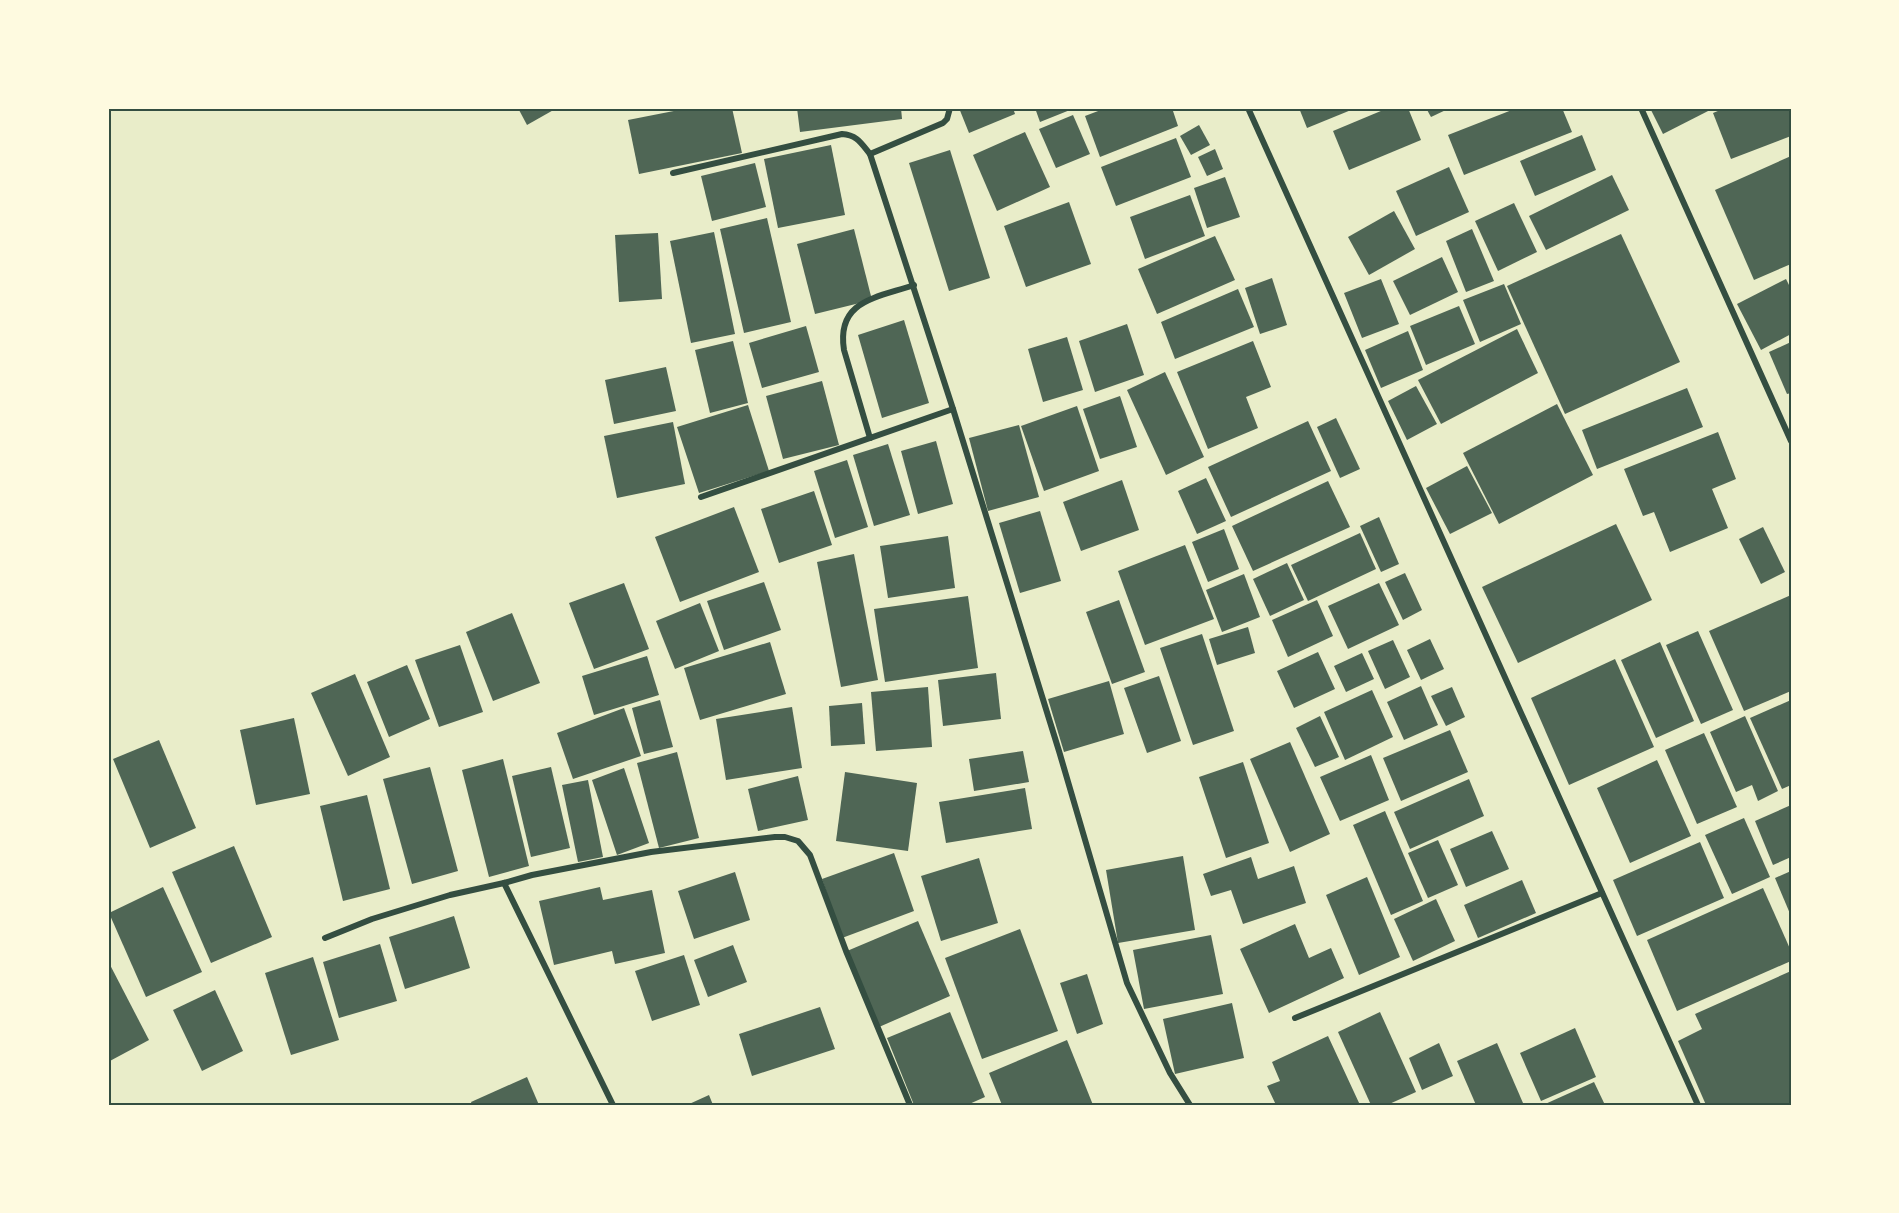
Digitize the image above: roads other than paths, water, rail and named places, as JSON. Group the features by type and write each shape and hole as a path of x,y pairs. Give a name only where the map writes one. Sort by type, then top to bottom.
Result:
{"street":[{"path":"870,154 943,123 947,119 950,108"},
{"path":"1248,108 1698,1105"},
{"path":"1641,108 1791,441"},
{"path":"673,173 842,134 850,134 857,138 870,154 954,409 1059,751 1127,983 1170,1073 1190,1105"},
{"path":"870,438 844,350 845,323 850,313 859,304 914,285"},
{"path":"701,497 954,409"},
{"path":"325,938 372,919 450,894 504,883 532,874 651,852 785,837 798,841 810,855 846,951 910,1105"},
{"path":"504,883 613,1105"},
{"path":"1295,1018 1602,892"}]}
